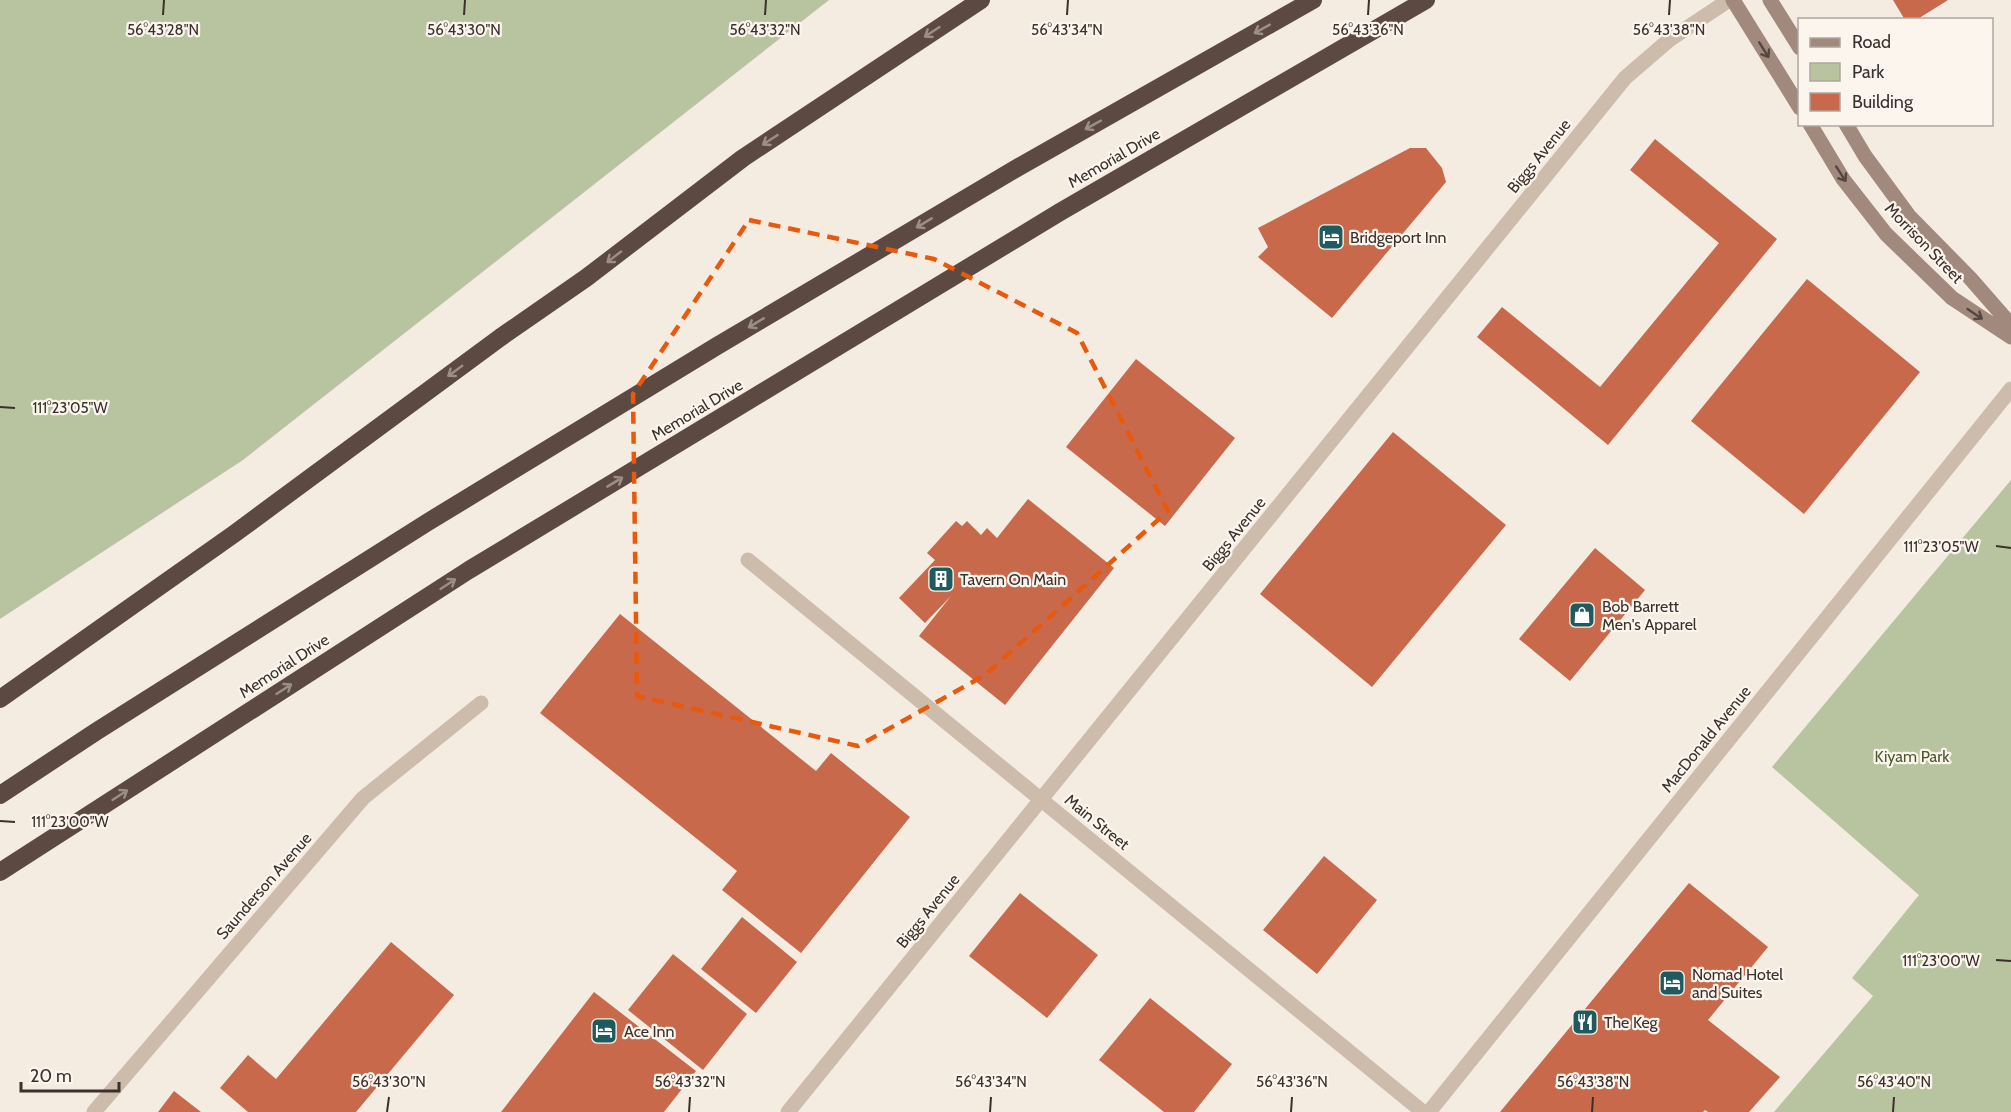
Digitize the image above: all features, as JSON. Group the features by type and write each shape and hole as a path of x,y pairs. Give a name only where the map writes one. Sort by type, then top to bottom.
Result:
{"highway":[{"path":"0,699 234,534 492,344 586,278 743,158 981,0"},
{"path":"0,795 428,522 717,346 1017,168 1313,0"},
{"name":"Memorial Drive","path":"0,872 469,570 1060,212 1426,0"}],"main road":[{"path":"1731,0 1798,105"},
{"path":"1770,0 1798,45"},
{"name":"Morrison Street","path":"1811,126 1843,178 1887,234 1952,298 2011,338"},
{"name":"Morrison Street","path":"1847,126 1865,156 1909,216 1970,278 2011,325"}],"street":[{"name":"Biggs Avenue","path":"788,1112 1625,78 1669,40 1731,0"},
{"name":"MacDonald Avenue","path":"1429,1112 2011,390"},
{"name":"Main Street","path":"748,560 1423,1112"},
{"name":"Saunderson Avenue","path":"94,1112 363,798 481,704"}],"highlighted area":[{"path":"749,220 934,259 1077,333 1168,511 985,675 858,746 637,696 633,394"}],"green space":[{"path":"0,0 829,0 243,460 0,619"},
{"name":"Kiyam Park","path":"2011,480 2011,1112 1774,1112 1873,996 1852,978 1919,895 1772,767"}],"building":[{"path":"1893,0 1948,0 1919,18 1904,18"},
{"path":"1655,139 1777,239 1608,445 1477,337 1502,307 1600,387 1719,243 1630,170"},
{"name":"Bridgeport Inn","path":"1410,148 1426,148 1442,168 1446,182 1332,318 1258,257 1268,247 1258,228"},
{"path":"1807,279 1920,372 1804,514 1691,421"},
{"path":"1136,359 1235,438 1165,526 1066,447"},
{"path":"1393,432 1506,525 1372,687 1260,594"},
{"path":"1028,499 1114,568 1005,705 919,636 951,596 925,623 899,598 935,560 927,553 956,521 962,526 967,521 981,535 987,528 997,538"},
{"name":"Bob Barrett Men's Apparel","path":"1595,548 1645,590 1570,681 1519,639"},
{"path":"620,614 816,771 831,753 910,817 801,953 722,890 737,871 540,713"},
{"path":"1324,856 1377,900 1317,974 1263,930"},
{"name":"Nomad Hotel and Suites","path":"1689,883 1768,947 1708,1020 1780,1077 1749,1112 1708,1112 1705,1110 1703,1112 1500,1112"},
{"path":"1020,893 1098,955 1047,1018 969,956"},
{"path":"742,917 797,962 756,1013 701,969"},
{"path":"391,942 454,995 356,1112 248,1112 220,1088 248,1055 276,1079"},
{"path":"673,954 747,1014 703,1070 628,1010"},
{"name":"Ace Inn","path":"594,992 696,1071 664,1112 501,1112"},
{"path":"1150,998 1232,1064 1194,1112 1164,1112 1099,1060"},
{"path":"174,1091 201,1112 158,1112"}],"place":[{"name":"Bridgeport Inn","path":"1331,237"},
{"name":"Tavern On Main","path":"941,579"},
{"name":"Bob Barrett Men's Apparel","path":"1582,615"},
{"name":"Nomad Hotel and Suites","path":"1672,983"},
{"name":"The Keg","path":"1585,1022"},
{"name":"Ace Inn","path":"604,1031"}]}
